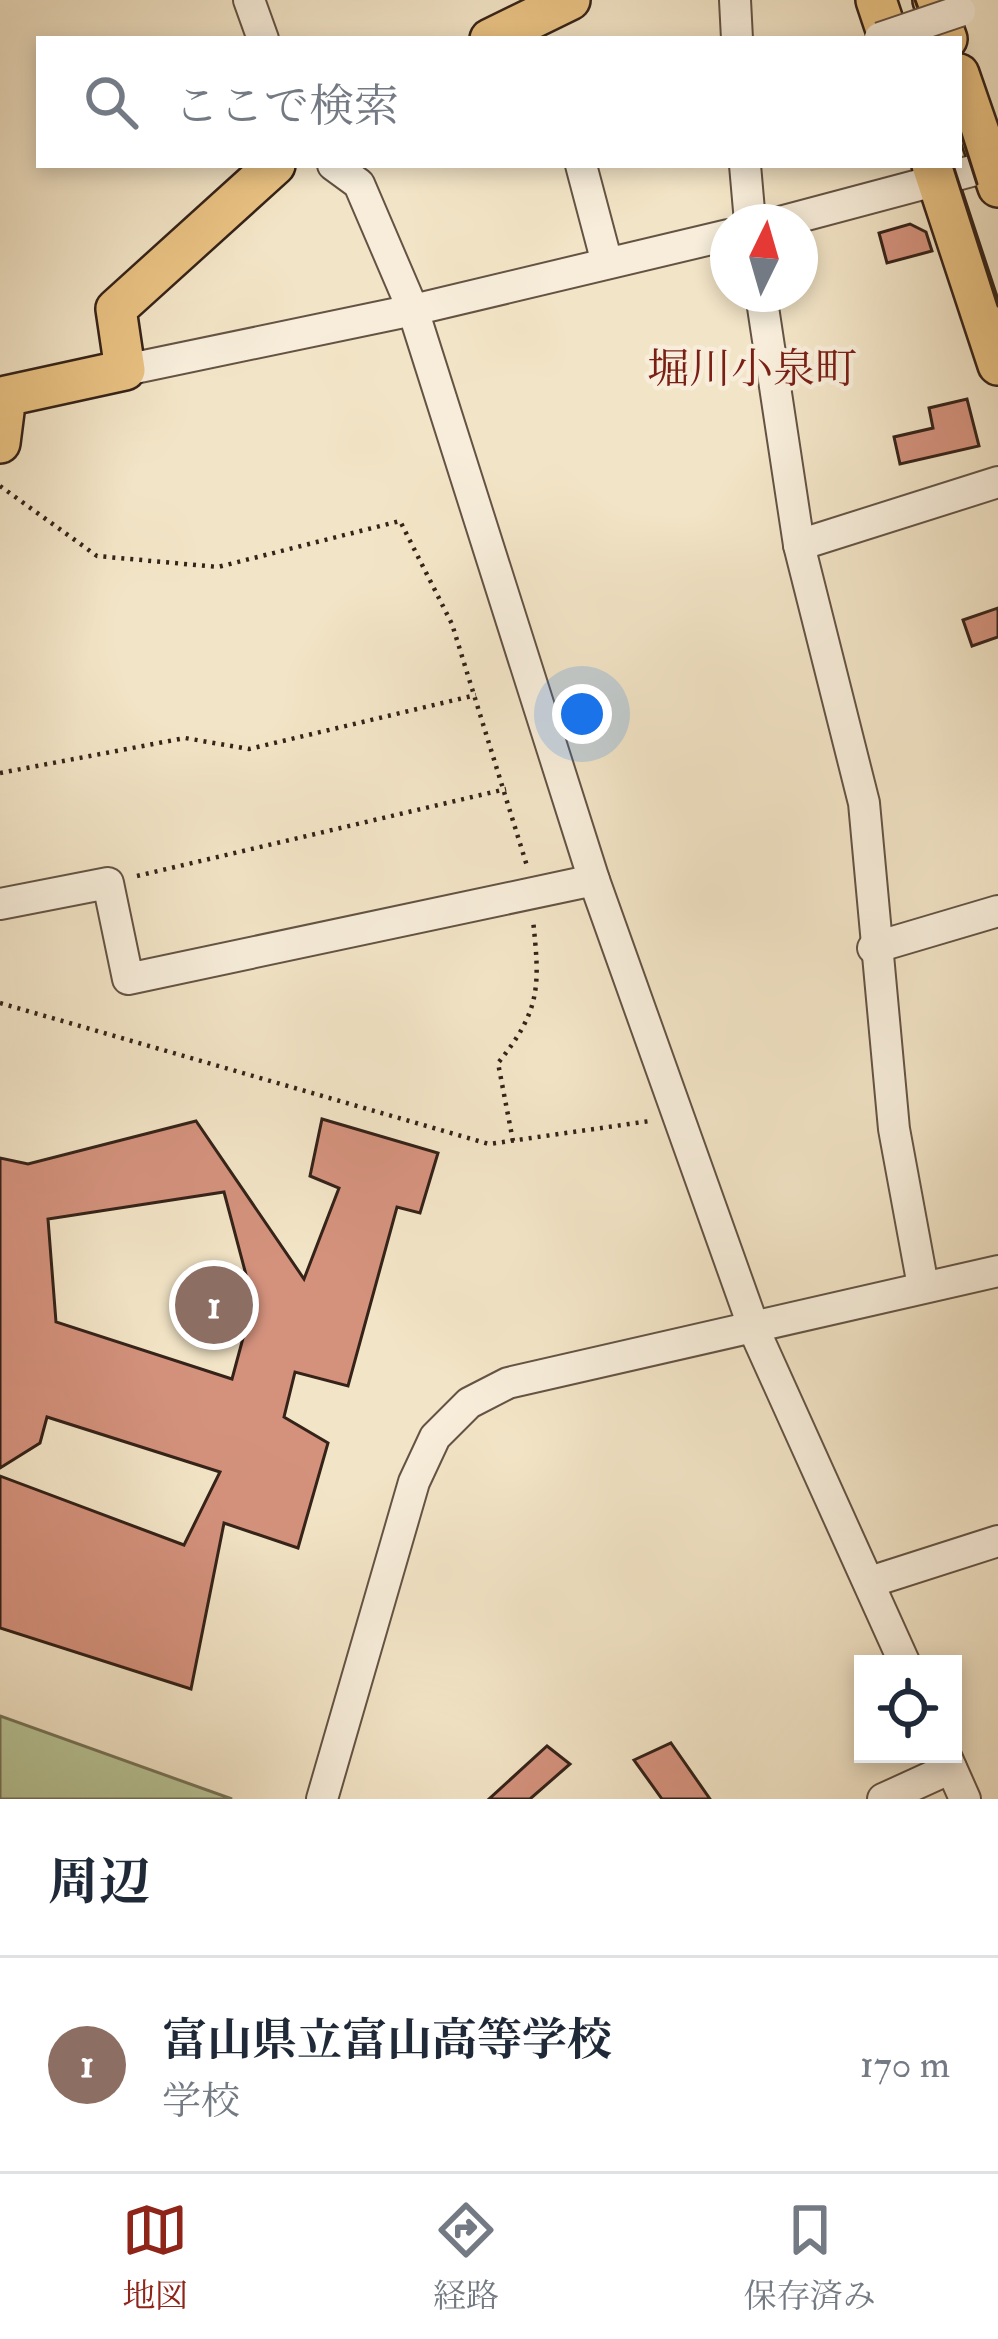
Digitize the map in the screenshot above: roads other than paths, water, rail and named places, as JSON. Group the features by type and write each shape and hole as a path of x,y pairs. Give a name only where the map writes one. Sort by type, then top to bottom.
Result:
{"main road":[{"path":"876,0 884,36"},
{"path":"499,36 549,19"},
{"path":"962,82 996,172"},
{"path":"0,443 3,396 125,370 116,309 272,168"},
{"path":"935,174 998,365"}],"street":[{"path":"249,0 262,36"},
{"path":"735,0 737,36"},
{"path":"890,36 947,17"},
{"path":"337,168 359,184 413,310 595,880 753,1323 901,1655"},
{"path":"582,168 607,263"},
{"path":"745,168 748,204"},
{"path":"818,210 935,174 996,172"},
{"path":"125,370 413,310 710,239"},
{"path":"763,312 799,545 863,802 873,948 894,1129 923,1286"},
{"path":"799,545 998,482"},
{"path":"0,904 108,883 128,979 595,880"},
{"path":"873,948 998,911"},
{"path":"322,1799 414,1482 435,1437 469,1403 508,1383 753,1323 998,1271"},
{"path":"869,1582 998,1541"},
{"path":"883,1799 945,1763"},
{"path":"949,1763 964,1799"}],"tram line":[{"path":"915,0 928,36"},
{"path":"962,136 977,184"},
{"path":"954,168 998,306"}],"place":[{"name":"富山県立富山高等学校","path":"214,1305"}],"district":[{"name":"堀川小泉町","path":"752,368"}]}
